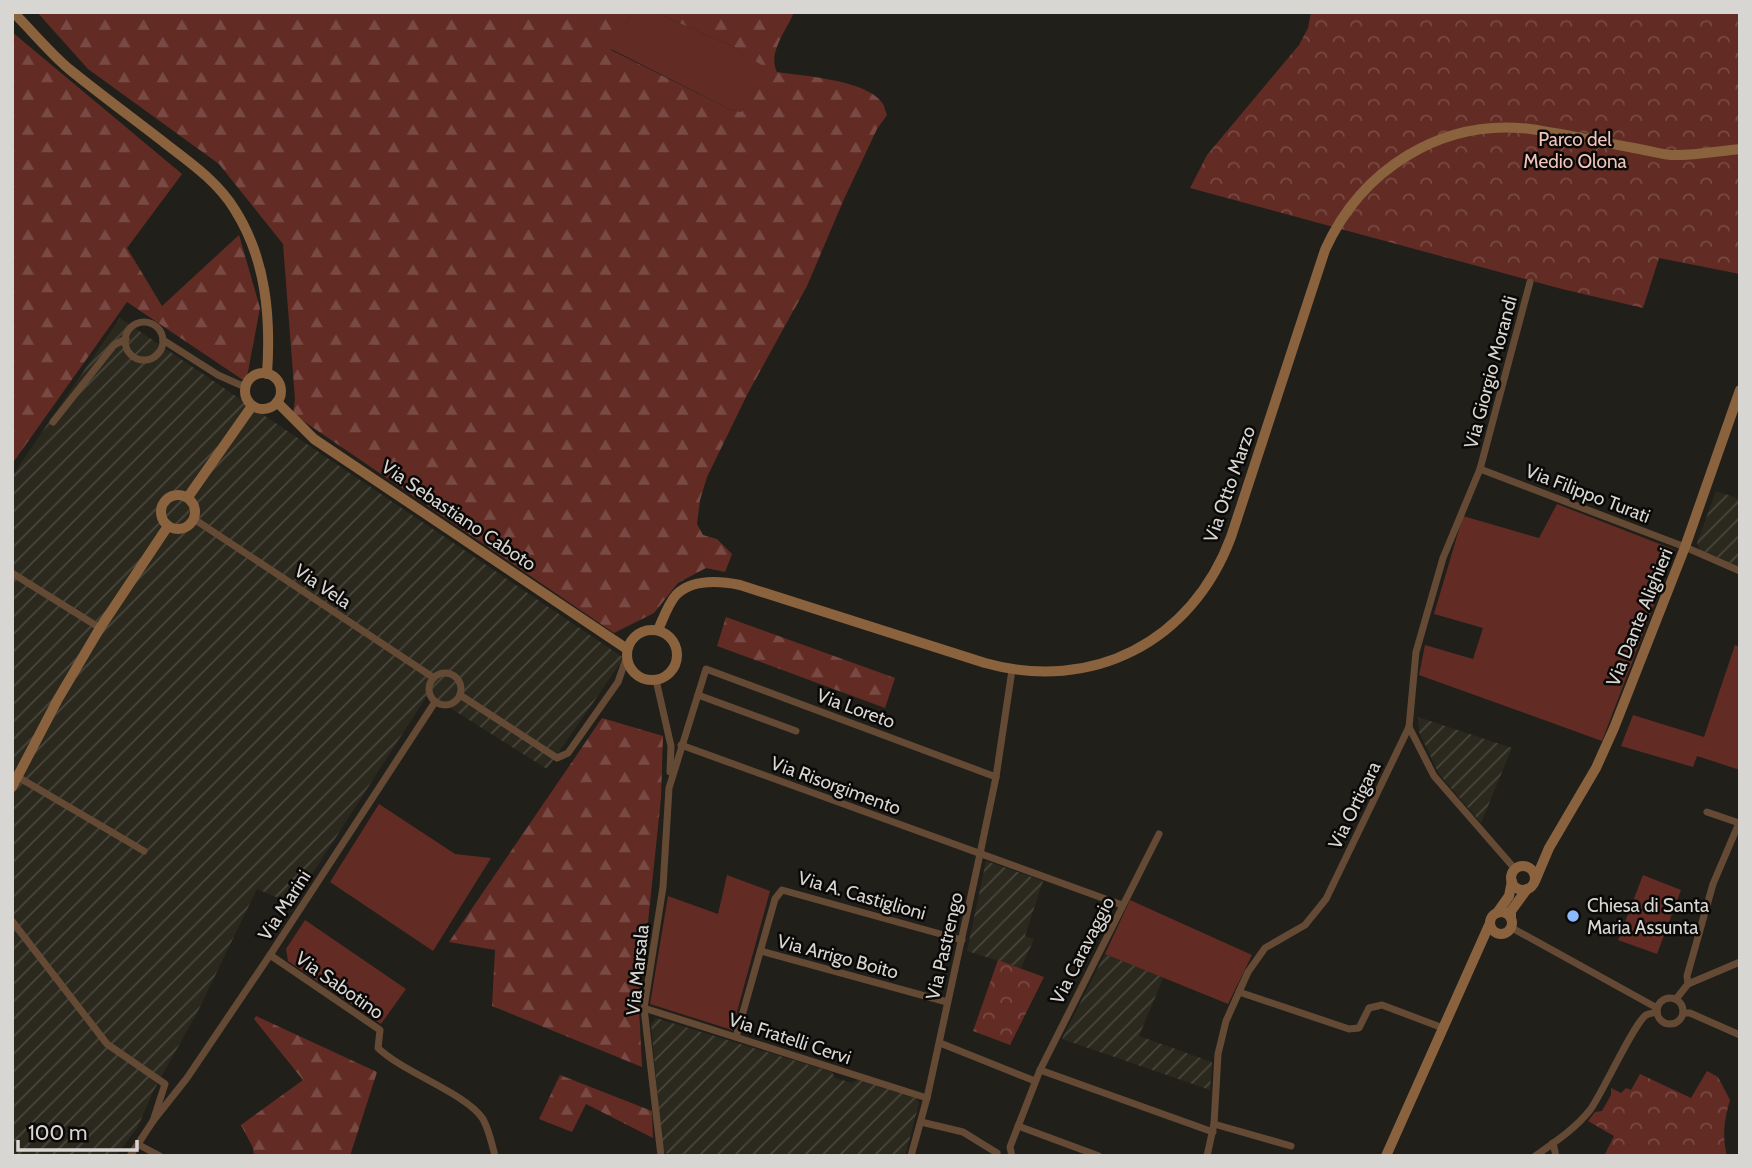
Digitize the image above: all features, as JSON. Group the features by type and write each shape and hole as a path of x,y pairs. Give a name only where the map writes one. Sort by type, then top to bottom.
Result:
{"street":[{"path":"13,12 56,58 200,170 234,207 255,248 268,313 267,374 256,374 245,387 246,398 252,406 262,409 277,402"},
{"name":"Via Otto Marzo","path":"658,630 677,593 699,583 730,582 1012,670 1045,673 1068,671 1119,658 1147,644 1172,626 1203,592 1219,566 1328,243 1354,201 1373,181 1395,163 1445,138 1500,128 1542,131 1671,155 1740,149"},
{"name":"Via Giorgio Morandi","path":"1480,469 1530,282"},
{"path":"148,323 158,328 163,346 156,356 138,359 128,351 126,339 131,328 148,323"},
{"path":"52,422 114,345 126,339"},
{"path":"163,340 218,374 245,387"},
{"name":"Via Sebastiano Caboto","path":"267,374 279,385 281,391 277,402 314,439 627,654"},
{"name":"Via Dante Alighieri","path":"1481,946 1502,934 1511,922 1511,911 1531,885 1549,848 1581,797 1605,748 1685,547 1740,390"},
{"path":"188,498 252,406"},
{"name":"Via Filippo Turati","path":"1480,469 1685,547 1740,571"},
{"name":"Via Ortigara","path":"1206,1156 1213,1128 1218,1054 1226,1021 1248,972 1265,948 1305,925 1326,899 1409,727 1416,652 1443,558 1480,469"},
{"path":"176,495 188,498 194,505 194,519 183,529 168,526 161,516 163,505 166,500 176,495"},
{"name":"Via Vela","path":"194,519 433,678 443,673 454,676 461,685 460,695 557,758 568,753 618,682 627,654"},
{"path":"12,787 58,699 100,628 168,526"},
{"path":"12,573 100,628"},
{"path":"658,630 672,639 677,656 671,672 656,680 648,680 634,673 627,654 635,635 642,631 658,630"},
{"name":"Via Marsala","path":"668,788 706,669"},
{"name":"Via Loreto","path":"706,669 996,777"},
{"name":"Via Pastrengo","path":"911,1156 940,1043 980,854 996,777 1012,670"},
{"path":"433,678 429,693 435,702 449,705 460,695"},
{"name":"Via Marsala","path":"656,680 671,746 663,887 644,1008 661,1156"},
{"path":"698,695 796,731"},
{"name":"Via Marini","path":"153,1121 187,1078 270,955 435,702"},
{"path":"1409,727 1434,776 1520,867 1533,870 1531,885 1518,889 1512,881"},
{"name":"Via Risorgimento","path":"681,745 1122,905"},
{"path":"19,777 144,851"},
{"path":"1688,984 1687,976 1705,908 1739,823 1707,812"},
{"name":"Via Caravaggio","path":"1012,1156 1010,1147 1040,1070 1159,834"},
{"name":"Via Dante Alighieri","path":"1520,867 1537,859 1549,848"},
{"path":"1386,1156 1490,923 1509,896 1512,881 1520,867"},
{"name":"Via A. Castiglioni","path":"736,1037 779,892 786,890 962,940"},
{"path":"1497,913 1504,912 1511,922 1657,1010 1661,1021 1670,1024 1678,1021 1683,1013 1681,1004 1675,999 1667,998 1657,1010 1645,1016 1636,1027 1588,1112 1579,1123 1535,1156"},
{"path":"12,921 107,1044 164,1084 153,1121 130,1156"},
{"path":"1490,923 1494,932 1502,934"},
{"name":"Via Arrigo Boito","path":"761,951 947,1002"},
{"name":"Via Sabotino","path":"270,955 380,1030 378,1048 390,1059 474,1110 486,1125 495,1156"},
{"path":"1675,999 1688,984 1740,962"},
{"path":"1239,992 1349,1030 1359,1028 1369,1009 1382,1005 1443,1028"},
{"name":"Via Fratelli Cervi","path":"644,1008 927,1098"},
{"path":"1683,1013 1690,1013 1740,1035"},
{"path":"940,1043 1035,1081"},
{"path":"1040,1070 1213,1128 1291,1146"},
{"path":"921,1122 963,1132 997,1153"},
{"path":"1018,1126 1099,1156"},
{"path":"1553,1143 1556,1156"},
{"path":"139,1145 160,1156"}],"shaded area":[{"path":"120,318 624,658 547,769 428,694 293,904 257,889 137,1128 116,1156 12,1156 12,476"},
{"path":"1716,491 1740,499 1740,567 1700,550 1697,543"},
{"path":"1418,717 1512,748 1481,823 1439,774 1419,732"},
{"path":"986,861 1043,881 1025,936 1034,939 1021,968 967,951"},
{"path":"1105,954 1164,976 1139,1036 1212,1062 1210,1090 1062,1039"},
{"path":"656,1018 832,1072 835,1078 852,1083 858,1079 916,1097 919,1103 905,1156 674,1156 663,1152 651,1024"}],"green space":[{"path":"37,12 632,12 611,50 729,109 741,112 752,96 763,66 732,46 654,12 794,12 776,49 774,57 777,72 834,80 864,89 883,104 887,115 877,129 844,199 807,286 748,393 707,477 697,524 703,535 717,539 732,554 725,572 706,568 678,583 654,613 614,633 293,414 295,399 283,244 219,164 88,69"},
{"path":"632,12 654,12 732,46 764,66 752,97 741,112 729,109 611,49"},
{"name":"Parco del Medio Olona","path":"1311,12 1740,12 1740,274 1659,258 1643,308 1562,289 1190,188 1207,155 1299,45 1308,28"},
{"path":"12,32 182,174 127,248 162,306 239,235 260,308 246,382 127,302 12,464"},
{"path":"1557,504 1675,550 1602,741 1419,675 1425,645 1473,659 1483,628 1434,614 1463,516 1539,538"},
{"path":"726,617 895,678 885,708 717,646"},
{"path":"1735,645 1740,647 1740,770 1697,756 1693,767 1621,746 1633,715 1704,737"},
{"path":"602,718 663,736 661,798 639,1008 642,1067 492,1006 495,950 449,942"},
{"path":"379,804 455,854 491,858 433,951 330,882"},
{"path":"727,875 770,891 732,1030 650,1004 668,896 718,914"},
{"path":"1643,875 1681,890 1657,954 1618,940"},
{"path":"1130,900 1252,955 1228,1004 1105,954"},
{"path":"305,920 406,989 381,1024 288,961 286,949"},
{"path":"998,960 1044,977 1010,1045 973,1031"},
{"path":"256,1016 377,1072 350,1156 254,1156 253,1148 241,1125 303,1080 254,1019"},
{"path":"1707,1071 1718,1077 1730,1100 1724,1128 1727,1156 1604,1156 1614,1136 1588,1121 1595,1112 1602,1111 1611,1095 1611,1088 1621,1093 1626,1088 1631,1090 1640,1074 1691,1098"},
{"path":"560,1075 652,1111 653,1138 586,1104 572,1132 539,1119"}],"place":[{"name":"Chiesa di Santa Maria Assunta","path":"1573,916"}]}
